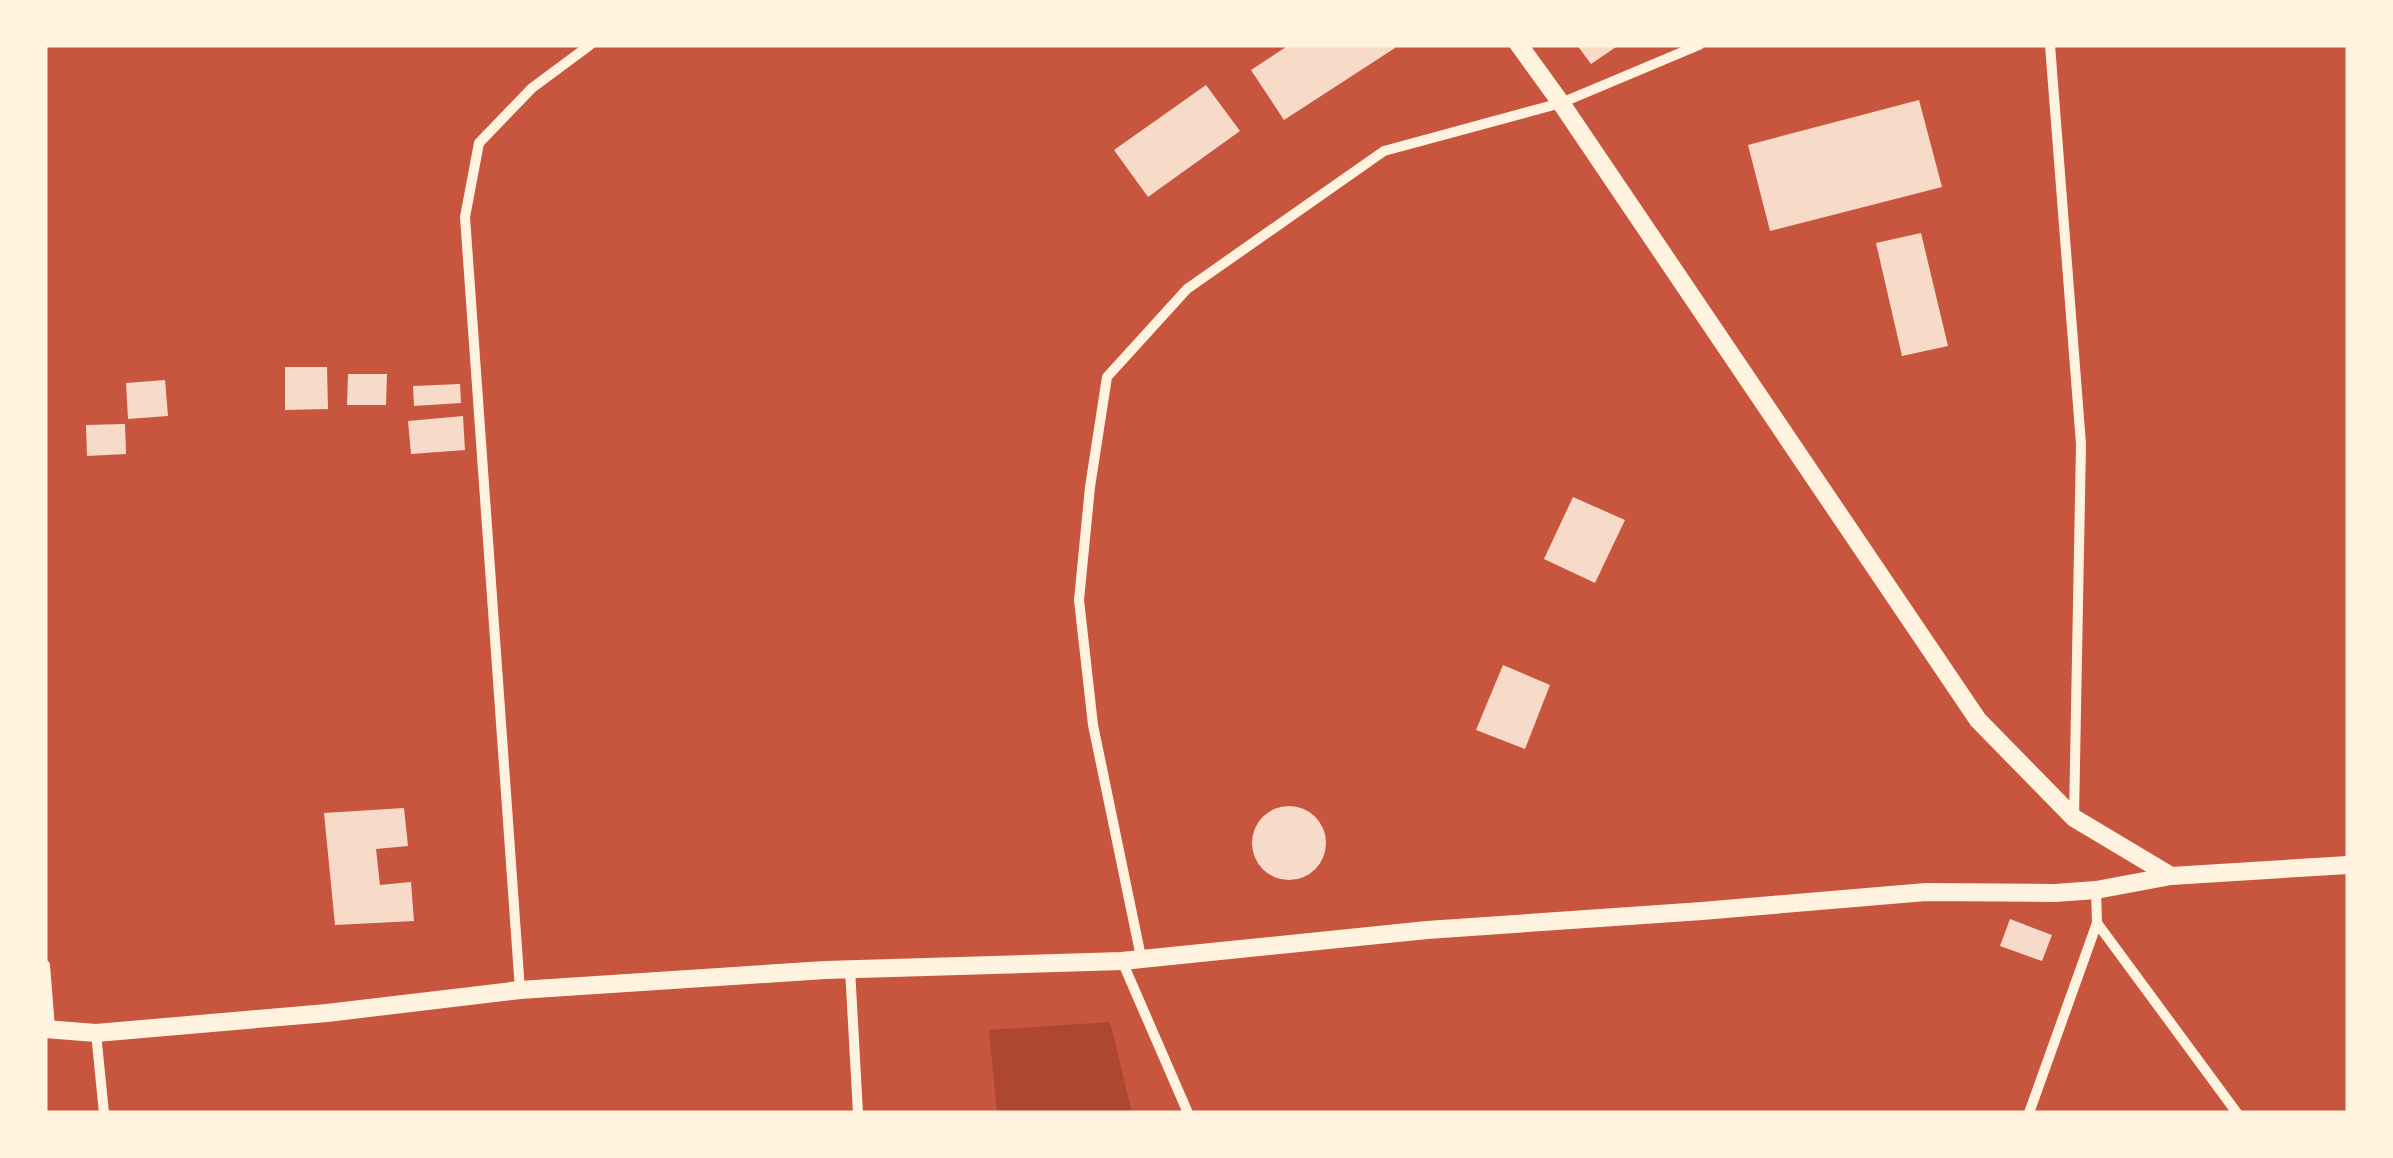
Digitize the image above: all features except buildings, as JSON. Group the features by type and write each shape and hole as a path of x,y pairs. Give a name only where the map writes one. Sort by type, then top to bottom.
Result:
{"street":[{"path":"520,990 465,217 479,143 532,88 590,45"},
{"path":"1519,45 1978,720 2074,818 2172,876"},
{"path":"1188,1113 1132,959 1093,725 1079,600 1090,486 1107,377 1187,289 1384,151 1561,103 1699,45"},
{"path":"2050,45 2081,444 2074,818"},
{"path":"45,965 48,1028 96,1032 328,1013 520,990 850,969 1132,959 1427,930 1926,892 2055,893 2172,876 2348,865"},
{"path":"2029,1113 2097,923 2096,890"},
{"path":"2097,923 2237,1113"},
{"path":"850,969 858,1113"},
{"path":"96,1032 104,1113"}],"shaded area":[{"path":"1110,1022 1132,1113 997,1113 989,1030"}]}
